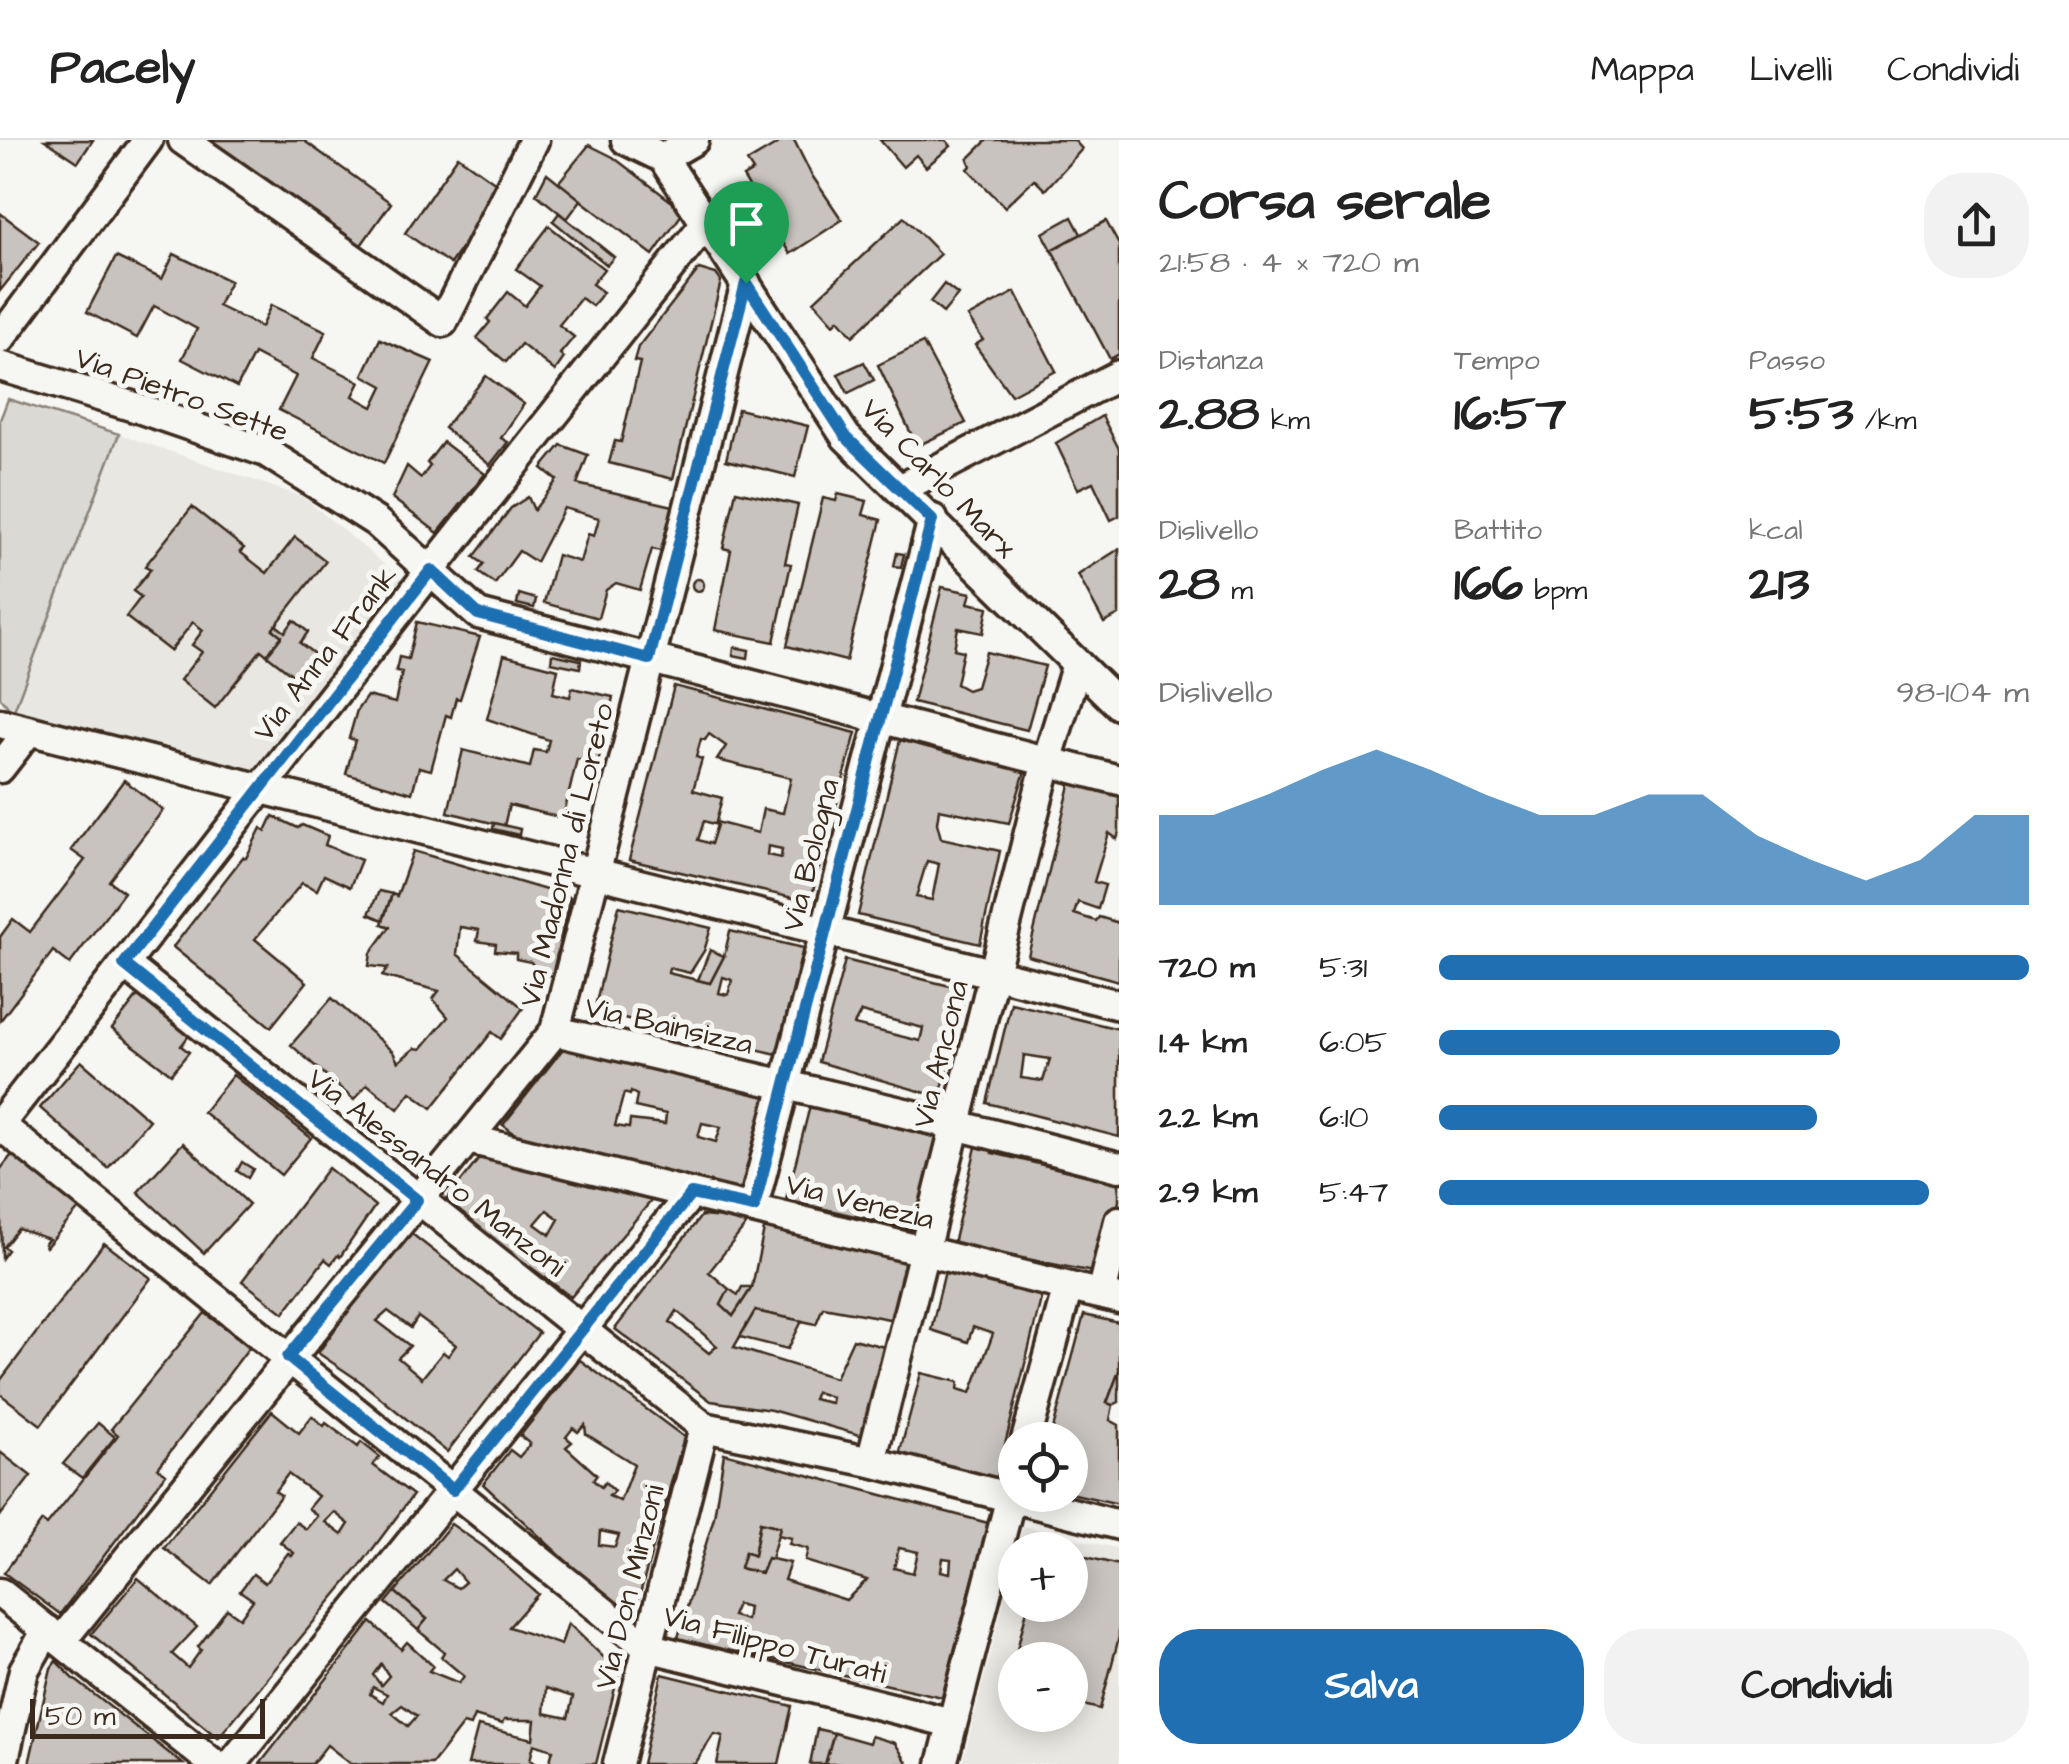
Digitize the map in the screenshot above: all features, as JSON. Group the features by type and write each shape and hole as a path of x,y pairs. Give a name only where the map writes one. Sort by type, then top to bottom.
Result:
{"street":[{"path":"0,339 148,140"},
{"path":"182,140 443,322 534,140"},
{"path":"626,140 663,158 694,140"},
{"name":"Via Carlo Marx","path":"663,158 846,437 1077,664 1113,691"},
{"name":"Via Anna Frank","path":"0,1125 705,224"},
{"name":"Via Madonna di Loreto","path":"2,1764 24,1670 555,1032 746,283"},
{"name":"Via Pietro Sette","path":"0,366 266,452 376,522 478,614 1119,780"},
{"path":"900,489 1119,374"},
{"name":"Via Bologna","path":"754,1207 932,520"},
{"name":"Via Ancona","path":"871,1462 1047,762 1077,664"},
{"path":"0,723 1119,1005"},
{"path":"0,768 28,732"},
{"name":"Via Alessandro Manzoni","path":"124,964 704,1427 998,1486"},
{"name":"Via Bainsizza","path":"555,1032 1119,1167"},
{"name":"Via Filippo Turati","path":"0,1125 648,1648 952,1723"},
{"name":"Via Venezia","path":"468,1139 1110,1297"},
{"path":"232,1764 691,1194"},
{"path":"1110,1297 1119,1220"},
{"path":"1031,1422 1068,1287"},
{"name":"Via Don Minzoni","path":"618,1764 704,1427"},
{"path":"942,1764 1007,1512"},
{"name":"Via Alessandro Manzoni","path":"1081,1512 1119,1525"},
{"path":"0,1593 214,1764"}],"shaded area":[{"path":"8,399 119,434 13,713 0,697 0,420"},
{"path":"119,434 303,497 408,584 256,777 13,713"},
{"path":"1023,1526 1048,1532 1022,1532"},
{"path":"1088,1542 1119,1549 1119,1764 962,1764 999,1622 1088,1622"}],"building":[{"path":"45,140 93,140 78,162"},
{"path":"206,140 303,140 391,203 359,248"},
{"path":"784,140 794,140 842,220 790,254 743,177 753,171 747,162"},
{"path":"880,140 946,140 951,146 926,167 916,155 903,167"},
{"path":"987,140 1074,140 1082,149 1045,190 1034,179 1005,207 968,169 968,159"},
{"path":"589,145 613,157 684,211 653,255 558,183"},
{"path":"458,156 503,188 450,264 405,233"},
{"path":"547,173 581,200 567,219 536,194"},
{"path":"0,213 39,242 0,291"},
{"path":"559,213 614,257 607,265 553,221"},
{"path":"904,217 940,254 853,336 839,319 834,324 814,301"},
{"path":"1072,217 1081,234 1052,250 1043,233"},
{"path":"1106,221 1119,245 1119,354 1110,359 1052,250"},
{"path":"549,226 604,269 592,284 603,292 599,298 592,306 581,298 559,325 574,337 560,354 564,358 555,371 521,344 506,362 477,338 508,292 525,306 540,286 516,269"},
{"path":"174,254 230,281 218,306 261,327 271,305 326,331 313,358 360,382 353,396 373,407 383,386 363,375 380,339 433,362 384,463 279,410 296,376 254,354 237,387 182,359 197,329 154,306 137,338 87,312 116,257 162,279"},
{"path":"699,269 716,274 721,281 673,479 609,463 615,441 621,442 640,362 634,361 638,347"},
{"path":"944,284 958,295 943,313 930,302"},
{"path":"1015,292 1056,371 1011,395 975,345 983,340 968,317"},
{"path":"923,343 966,423 917,446 878,365"},
{"path":"864,362 874,380 848,393 838,374"},
{"path":"486,376 524,404 501,438 508,442 490,465 444,428"},
{"path":"738,409 808,426 795,477 726,460"},
{"path":"1102,416 1119,449 1119,516 1111,520 1093,482 1078,489 1056,443"},
{"path":"443,442 485,474 438,533 392,498 407,466 421,478"},
{"path":"561,445 588,455 577,484 673,506 661,551 652,549 640,590 616,583 606,590 598,618 544,603 557,555 580,562 588,534 594,536 599,518 564,508 536,562 519,551 495,584 478,572 484,564 474,557 511,508 528,497 534,510 557,480 542,468"},
{"path":"736,491 798,505 785,563 791,564 774,642 715,630 731,550 723,548"},
{"path":"838,494 867,501 863,515 881,520 846,661 787,646 823,498 836,501"},
{"path":"192,507 244,548 240,552 267,573 295,537 326,561 273,629 282,636 267,655 261,650 215,708 180,680 202,652 192,645 203,630 193,622 170,651 126,617 141,597 133,591 151,569 145,566"},
{"path":"1119,549 1119,615 1104,623 1078,575"},
{"path":"897,553 904,554 901,567 894,566"},
{"path":"698,579 704,585 698,591 692,585"},
{"path":"942,587 971,593 968,603 988,607 983,633 958,628 954,649 963,651 956,684 967,690 976,687 986,652 1045,666 1027,730 913,702"},
{"path":"519,594 536,599 534,608 517,604"},
{"path":"294,620 308,632 300,643 322,660 303,683 267,655 282,636 273,629 276,625 285,632"},
{"path":"417,622 480,637 460,699 456,698 451,717 446,715 431,770 419,767 412,793 346,774 355,740 349,738 357,710 367,696 395,703 402,672 396,671 399,657 408,659"},
{"path":"734,647 749,650 748,658 733,655"},
{"path":"552,654 581,660 580,668 551,662"},
{"path":"504,655 558,669 553,693 570,697 572,688 613,697 598,763 577,759 563,818 509,805 504,826 448,812 463,750 530,767 534,750 546,752 549,740 487,719"},
{"path":"674,686 856,733 810,902 629,860","holes":["709,734 726,746 717,760 791,778 783,813 763,809 758,833 716,822 722,798 693,790 702,759 696,757 701,739","704,821 717,825 711,844 698,840","768,846 782,849 781,858 767,855"]},
{"path":"900,740 1025,771 1009,823 939,809 941,838 1000,851 980,944 858,915","holes":["927,861 939,864 932,900 916,897"]},
{"path":"124,780 163,810 109,881 124,892 70,964 53,951 0,1021 0,937 13,919 30,932 85,860 71,850"},
{"path":"1071,781 1119,793 1119,833 1117,839 1109,833 1094,882 1105,885 1098,909 1078,902 1074,914 1119,923 1119,981 1028,956"},
{"path":"273,816 328,836 325,845 361,860 350,887 324,875 317,890 302,883 255,939 307,982 271,1027 173,947 246,858 261,828 266,831"},
{"path":"494,823 520,829 519,835 493,829"},
{"path":"413,851 570,897 552,976 537,972 531,962 516,959 516,953 495,951 496,944 477,941 479,930 460,927 457,954 523,1008 501,1039 492,1032 432,1108 411,1092 398,1109 367,1084 354,1100 291,1045 332,998 393,1052 398,1062 415,1048 421,1049 448,1017 433,999 439,991 382,976 388,968 369,966 371,953 390,927 382,924"},
{"path":"379,891 392,894 383,920 369,914"},
{"path":"619,906 711,928 704,951 690,973 669,968 668,973 710,983 724,956 730,931 803,948 777,1054 594,1011","holes":["723,977 732,980 728,995 719,993"]},
{"path":"710,950 724,956 710,983 698,980"},
{"path":"845,960 966,990 940,1097 818,1062","holes":["861,1012 923,1028 920,1041 854,1025"]},
{"path":"143,989 194,1029 181,1046 189,1052 171,1074 112,1029"},
{"path":"1011,1003 1119,1029 1119,1137 987,1103","holes":["1024,1055 1050,1059 1043,1081 1021,1078"]},
{"path":"566,1045 781,1097 757,1194 519,1137 503,1125","holes":["624,1093 637,1095 635,1107 666,1114 665,1124 630,1120 629,1128 615,1126","702,1123 721,1127 716,1142 698,1137"]},
{"path":"81,1061 149,1120 108,1168 40,1108"},
{"path":"233,1075 311,1138 281,1175 203,1112"},
{"path":"810,1106 942,1139 915,1230 786,1200"},
{"path":"183,1143 249,1204 204,1253 138,1192"},
{"path":"976,1147 1119,1183 1119,1201 1103,1274 953,1244"},
{"path":"14,1152 80,1208 46,1247 49,1239 18,1229 4,1247 8,1250 2,1258 0,1170"},
{"path":"482,1155 656,1195 571,1297 444,1203","holes":["547,1210 559,1219 550,1235 535,1224"]},
{"path":"242,1162 253,1169 248,1178 237,1171"},
{"path":"328,1168 375,1206 340,1257 331,1264 325,1259 284,1313 242,1281"},
{"path":"701,1216 750,1220 709,1272 729,1289 721,1305 733,1316 752,1287 765,1225 909,1258 895,1320 823,1307 816,1324 755,1311 734,1347 835,1378 853,1339 888,1348 863,1436 771,1410 711,1401 615,1329","holes":["677,1311 717,1346 709,1353 670,1322","816,1392 832,1397 831,1403 813,1399"]},
{"path":"412,1234 539,1333 447,1452 361,1382 318,1353 355,1301","holes":["388,1311 411,1328 418,1317 456,1345 448,1356 443,1352 422,1378 398,1358 410,1346 377,1321"]},
{"path":"104,1243 151,1278 41,1425 0,1394 0,1381"},
{"path":"945,1271 1042,1295 1011,1422 998,1422 996,1481 899,1455 921,1373 959,1382 958,1389 971,1393 993,1334 973,1327 968,1342 931,1330"},
{"path":"742,1287 752,1287 733,1316 721,1305 729,1289 738,1295"},
{"path":"755,1311 802,1321 788,1349 740,1337"},
{"path":"205,1313 250,1346 158,1468 166,1474 60,1614 4,1573 42,1521 47,1525 118,1435 111,1429"},
{"path":"1084,1315 1119,1323 1119,1371 1107,1403 1113,1405 1110,1420 1119,1425 1119,1504 1088,1497 1088,1422 1055,1422"},
{"path":"580,1360 684,1437 634,1615 604,1596 483,1484 510,1450 519,1457 530,1444 520,1436","holes":["585,1425 586,1434 634,1464 620,1501 609,1496 614,1491 605,1482 601,1487 593,1480 597,1475 566,1447 572,1442 566,1437 573,1428 578,1432","600,1531 619,1535 615,1547 599,1545"]},
{"path":"1119,1371 1119,1402 1113,1405 1107,1403"},
{"path":"272,1411 299,1433 312,1416 358,1447 361,1442 380,1457 373,1465 413,1495 218,1738 91,1634 138,1578 197,1627 172,1654 188,1668 201,1650 198,1647 227,1609 240,1618 253,1600 240,1591 253,1574 265,1583 288,1553 292,1556 294,1553 280,1542 296,1522 306,1529 317,1516 308,1508 318,1496 288,1474 275,1491 281,1495 212,1585 164,1548","holes":["334,1512 349,1524 342,1535 325,1522"]},
{"path":"98,1423 115,1437 82,1478 63,1464"},
{"path":"0,1452 31,1476 0,1516"},
{"path":"724,1453 988,1523 942,1697 677,1641 714,1517","holes":["760,1522 780,1527 778,1535 791,1538 789,1544 808,1549 805,1561 867,1580 846,1600 784,1580 790,1563 767,1558 761,1573 740,1568 745,1552 754,1556","899,1548 918,1552 913,1573 894,1568","943,1558 951,1559 950,1573 941,1571","737,1604 748,1607 746,1620 732,1616"]},
{"path":"760,1522 780,1527 771,1559 767,1558 761,1573 740,1568 745,1552 754,1556"},
{"path":"451,1524 484,1547 538,1594 509,1627 561,1645 568,1623 617,1670 596,1764 549,1764 553,1750 534,1744 530,1760 539,1764 468,1764 478,1726 533,1739 535,1720 504,1720 502,1724 474,1716 470,1726 463,1724 432,1764 351,1764 327,1745 312,1764 260,1764 371,1622 401,1649 407,1642 433,1666 429,1671 459,1683 464,1676 418,1630 427,1619 395,1592","holes":["454,1569 465,1582 458,1588 443,1580","381,1664 389,1676 381,1685 373,1675","373,1687 387,1694 383,1702 370,1694","546,1688 573,1697 568,1718 544,1713","402,1705 417,1716 408,1726 392,1713"]},
{"path":"1088,1557 1119,1565 1119,1637 1100,1709 1088,1706 1088,1642 1019,1642 1024,1622 1088,1622"},
{"path":"395,1592 427,1619 418,1630 386,1603"},
{"path":"56,1661 183,1764 29,1764 51,1668"},
{"path":"662,1674 792,1706 779,1764 717,1764 723,1736 714,1734 695,1764 642,1764"},
{"path":"817,1729 834,1733 826,1764 810,1764"},
{"path":"834,1733 869,1743 871,1736 895,1743 908,1764 825,1764"}],"route":[{"path":"746,283 846,437 932,520 754,1207 691,1194 453,1490 288,1357 417,1200 124,964 431,570 478,614 649,659 746,283"}]}
